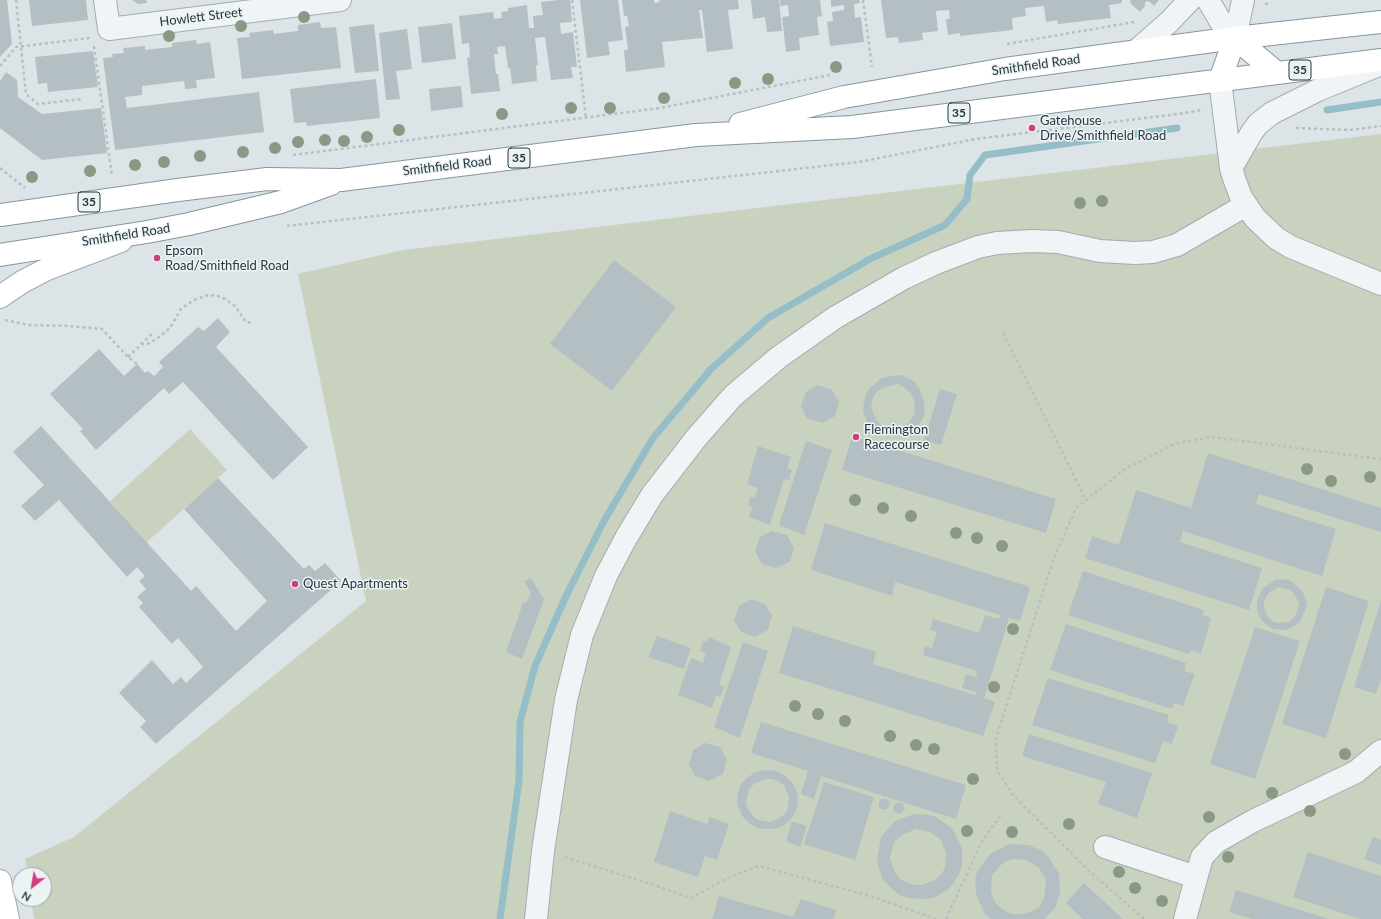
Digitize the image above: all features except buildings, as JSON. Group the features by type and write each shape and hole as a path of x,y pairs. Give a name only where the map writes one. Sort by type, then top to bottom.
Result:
{"main road":[{"name":"Smithfield Road","path":"696,135 844,97 1005,69 1235,38 1381,22"},
{"path":"1220,80 1235,38 1277,73"},
{"name":"Smithfield Road","path":"0,215 267,179 341,180 696,135 852,127 1381,60"},
{"name":"Smithfield Road","path":"0,255 201,222 236,212 281,202 341,180"},
{"path":"178,190 220,201 228,205 236,212"},
{"path":"1,308 17,285 47,269 147,232"},
{"path":"0,881 8,919"}],"street":[{"path":"101,33 105,0"},
{"name":"Howlett Street","path":"101,33 340,0"},
{"path":"1136,51 1169,22 1190,0"},
{"path":"1208,0 1218,20 1235,38"},
{"path":"1235,38 1242,4"},
{"path":"1231,168 1252,132 1258,124 1272,113 1318,90 1381,64"},
{"path":"1220,80 1231,168 1239,192 1246,205 1262,226 1283,242 1298,250 1381,284"},
{"path":"536,919 544,851 566,700 582,635 606,576 626,538 652,495 697,437 733,396 779,357 836,317 904,278 936,263 978,247 996,243 1032,241 1058,242 1100,251 1135,253 1153,252 1177,245 1246,205"},
{"path":"1191,914 1196,877 1202,857 1216,842 1253,821 1356,772 1381,751"},
{"path":"1105,847 1196,877"}],"path":[{"path":"16,0 26,94 38,104 82,99"},
{"path":"572,0 586,118"},
{"path":"863,0 872,67 865,68"},
{"path":"1242,4 1271,3"},
{"path":"1005,44 1137,21"},
{"path":"0,66 16,47 101,33"},
{"path":"95,50 112,177 120,176"},
{"path":"290,155 660,108 834,74"},
{"path":"285,226 859,162 976,139 1178,114 1223,106"},
{"path":"1272,113 1279,127 1349,130 1381,126"},
{"path":"0,168 25,188 33,187"},
{"path":"141,344 148,344 155,340 170,328 181,309 194,300 208,295 218,296 225,299 235,306 246,322 253,323"},
{"path":"1,308 5,320 28,325 102,329 128,357 137,364"},
{"path":"128,357 154,332"},
{"path":"1003,333 1086,500"},
{"path":"1144,919 1088,871 1018,801 997,770 996,738 1052,566 1076,508 1125,469 1138,462 1177,443 1211,437 1381,459"},
{"path":"946,919 982,841 1001,814"},
{"path":"544,851 691,898 726,879 759,866 870,896 936,919"}],"green space":[{"name":"Flemington Racecourse","path":"1381,134 1381,919 34,919 32,907 52,907 52,867 26,867 25,859 74,837 366,601 298,274 403,250"},
{"path":"190,429 227,470 146,543 110,501"}],"waterway":[{"path":"1327,110 1381,102"},
{"path":"500,919 519,781 520,722 535,666 566,596 604,521 653,438 711,369 768,318 870,259 945,225 967,199 970,175 985,155 1177,128"}],"place":[{"name":"Gatehouse Drive/Smithfield Road","path":"1032,128"},
{"name":"Epsom Road/Smithfield Road","path":"157,258"},
{"name":"Flemington Racecourse","path":"856,437"},
{"name":"Quest Apartments","path":"295,584"}]}
